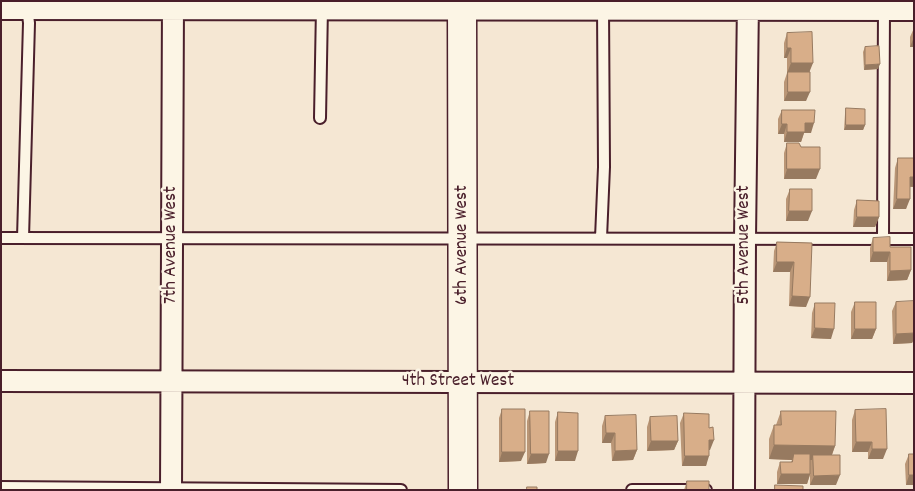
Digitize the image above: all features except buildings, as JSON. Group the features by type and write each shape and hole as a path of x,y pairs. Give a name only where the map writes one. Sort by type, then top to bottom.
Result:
{"street":[{"path":"1,9 27,5 603,5 884,6 914,10"},
{"name":"7th Avenue West","path":"171,489 173,5"},
{"name":"6th Avenue West","path":"462,5 463,490"},
{"name":"5th Avenue West","path":"744,490 747,6"},
{"name":"4th Street West","path":"1,381 914,383"}],"lane":[{"path":"23,238 29,23 27,5"},
{"path":"320,118 322,5"},
{"path":"601,238 604,167 603,5"},
{"path":"883,239 884,6"},
{"path":"1,238 914,239"},
{"path":"1,487 401,490"},
{"path":"632,490 706,490"}]}
